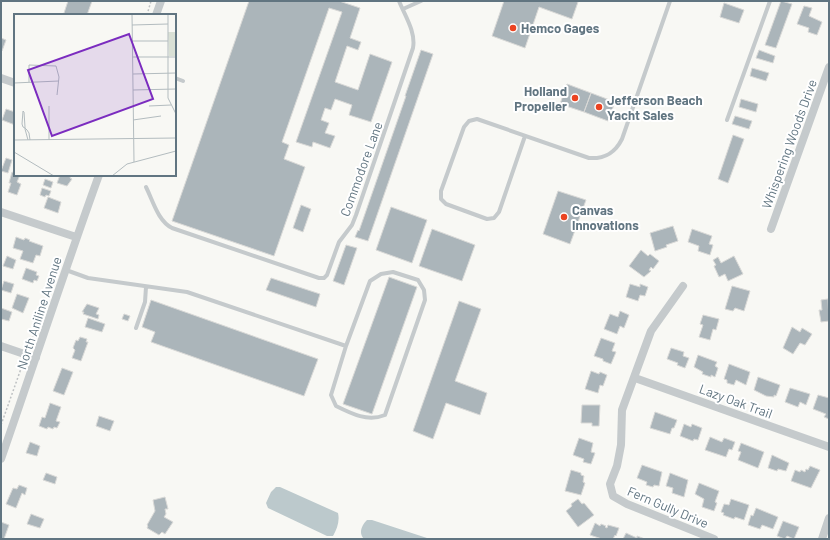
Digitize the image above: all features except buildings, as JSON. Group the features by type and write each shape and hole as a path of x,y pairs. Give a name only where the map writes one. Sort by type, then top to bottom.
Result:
{"street":[{"path":"156,14 161,1"},
{"name":"Whispering Woods Drive","path":"771,229 829,67"},
{"path":"1,78 14,83"},
{"name":"North Aniline Avenue","path":"1,458 76,237 99,176"},
{"path":"1,212 76,237"},
{"path":"635,378 651,331 683,286"},
{"path":"1,346 36,358"},
{"name":"Lazy Oak Trail","path":"635,378 829,447"},
{"name":"Fern Gully Drive","path":"635,378 622,410 621,445 617,466 610,484 613,496 627,504 714,539"},
{"path":"822,539 829,518"}],"lane":[{"name":"Commodore Lane","path":"146,187 166,225 319,278 324,278 327,275 339,242 352,225 356,216 413,48 413,33 399,1"},
{"path":"403,9 421,1"},
{"path":"525,136 499,212 494,218 487,219 446,204 441,199 441,192 461,134 469,121 477,119 589,158 602,157 612,153 622,139 670,1"},
{"path":"727,120 770,1"},
{"path":"176,78 183,80"},
{"path":"66,270 88,278 187,292 346,346"},
{"path":"393,272 418,280 424,290 425,300 385,415 378,418 366,418 336,406 331,395 346,346 370,281 381,274 393,272"},
{"path":"136,328 145,302 146,287"}],"path":[{"path":"147,14 151,1"}],"shaded area":[{"path":"276,487 280,487 338,513 338,525 333,536 327,536 268,508 266,503 271,492"},
{"path":"367,520 372,520 430,539 364,539 361,534 361,529"}],"place":[{"name":"Hemco Gages","path":"513,28"},
{"name":"Holland Propeller","path":"575,98"},
{"name":"Jefferson Beach Yacht Sales","path":"599,107"},
{"name":"Canvas Innovations","path":"564,217"}]}
